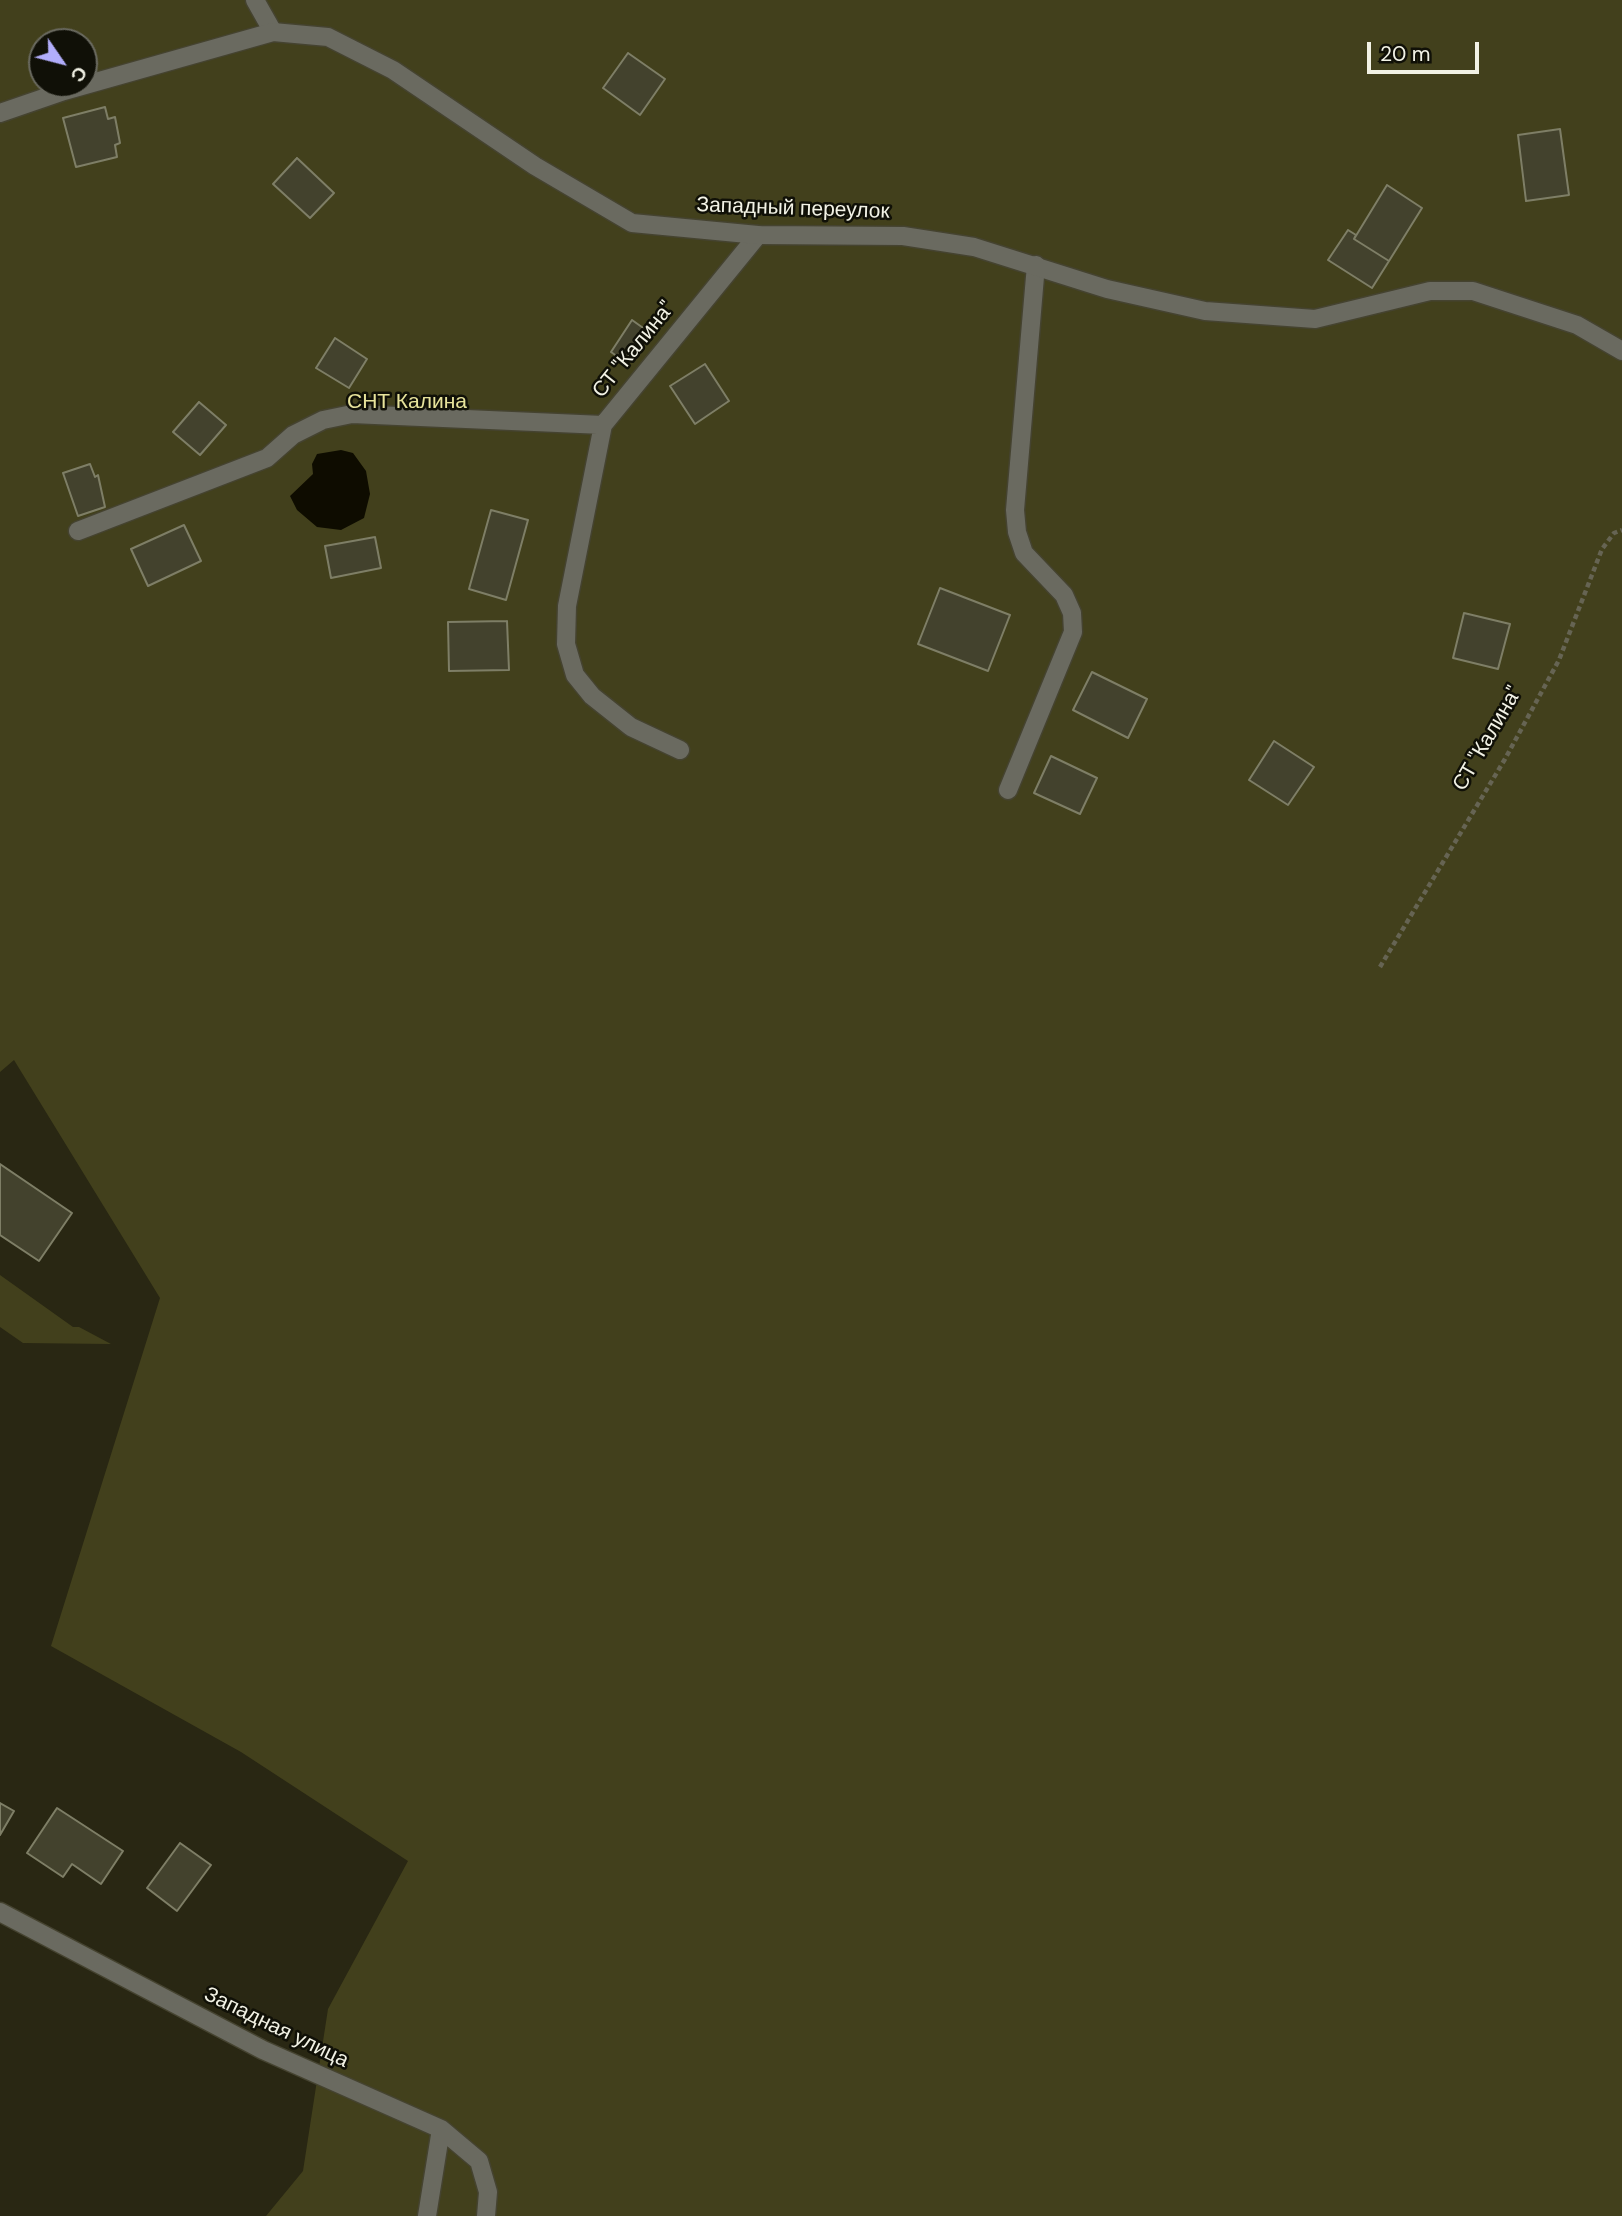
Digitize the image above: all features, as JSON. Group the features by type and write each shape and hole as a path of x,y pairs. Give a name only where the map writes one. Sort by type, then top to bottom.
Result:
{"street":[{"path":"255,0 272,32"},
{"name":"Западный переулок","path":"0,113 64,91 272,32 328,37 393,70 535,166 632,223 758,234 903,236 974,247 1107,289 1205,311 1315,319 1430,291 1474,291 1577,325 1622,351"},
{"name":"СТ \"Калина\"","path":"78,531 267,458 293,435 323,420 352,414 603,425 758,234"},
{"path":"1008,790 1073,632 1072,613 1063,595 1024,553 1017,532 1015,510 1036,265"},
{"path":"603,425 567,606 566,644 575,676 592,696 631,727 680,750"},
{"name":"Западная улица","path":"0,1912 263,2050 441,2129 478,2161 488,2192 486,2216"},
{"path":"427,2216 441,2129"}],"path":[{"name":"СТ \"Калина\"","path":"1380,967 1511,748 1559,660 1602,549 1614,533 1622,530"}],"green space":[{"name":"СНТ Калина","path":"0,0 1622,0 1622,2216 266,2216 303,2171 328,2009 408,1861 241,1752 51,1646 160,1298 14,1060 0,1072"},
{"path":"0,1275 73,1327 79,1327 111,1344 23,1343 0,1327"}],"shaded area":[{"path":"341,450 353,453 366,471 370,494 364,518 341,530 317,527 297,510 290,496 313,474 312,464 317,454"}],"building":[{"path":"628,53 665,79 640,115 603,88"},
{"path":"105,107 108,119 115,117 120,143 115,145 117,157 76,167 63,118"},
{"path":"1560,129 1569,195 1526,201 1518,135"},
{"path":"297,158 334,193 310,218 273,184"},
{"path":"1387,185 1422,208 1389,261 1354,239"},
{"path":"1348,230 1356,235 1354,239 1389,261 1372,288 1328,260"},
{"path":"632,320 646,330 625,362 611,352"},
{"path":"335,338 367,359 349,388 316,368"},
{"path":"705,364 729,401 695,424 670,386"},
{"path":"199,402 226,425 200,455 173,432"},
{"path":"90,464 95,477 98,475 105,507 78,516 63,473"},
{"path":"491,510 528,520 506,600 469,589"},
{"path":"184,525 201,561 148,586 131,549"},
{"path":"375,537 381,568 331,578 325,546"},
{"path":"940,588 1010,615 988,671 918,644"},
{"path":"1464,613 1510,624 1498,669 1453,658"},
{"path":"507,621 509,670 449,671 448,622"},
{"path":"1092,672 1147,699 1128,738 1073,710"},
{"path":"1274,741 1314,767 1288,805 1249,780"},
{"path":"1051,756 1097,778 1080,814 1034,793"},
{"path":"0,1164 72,1213 39,1261 0,1235"},
{"path":"0,1803 14,1811 0,1835"},
{"path":"57,1808 123,1851 101,1884 72,1864 63,1877 27,1853"},
{"path":"180,1843 211,1865 177,1911 147,1888"}]}
